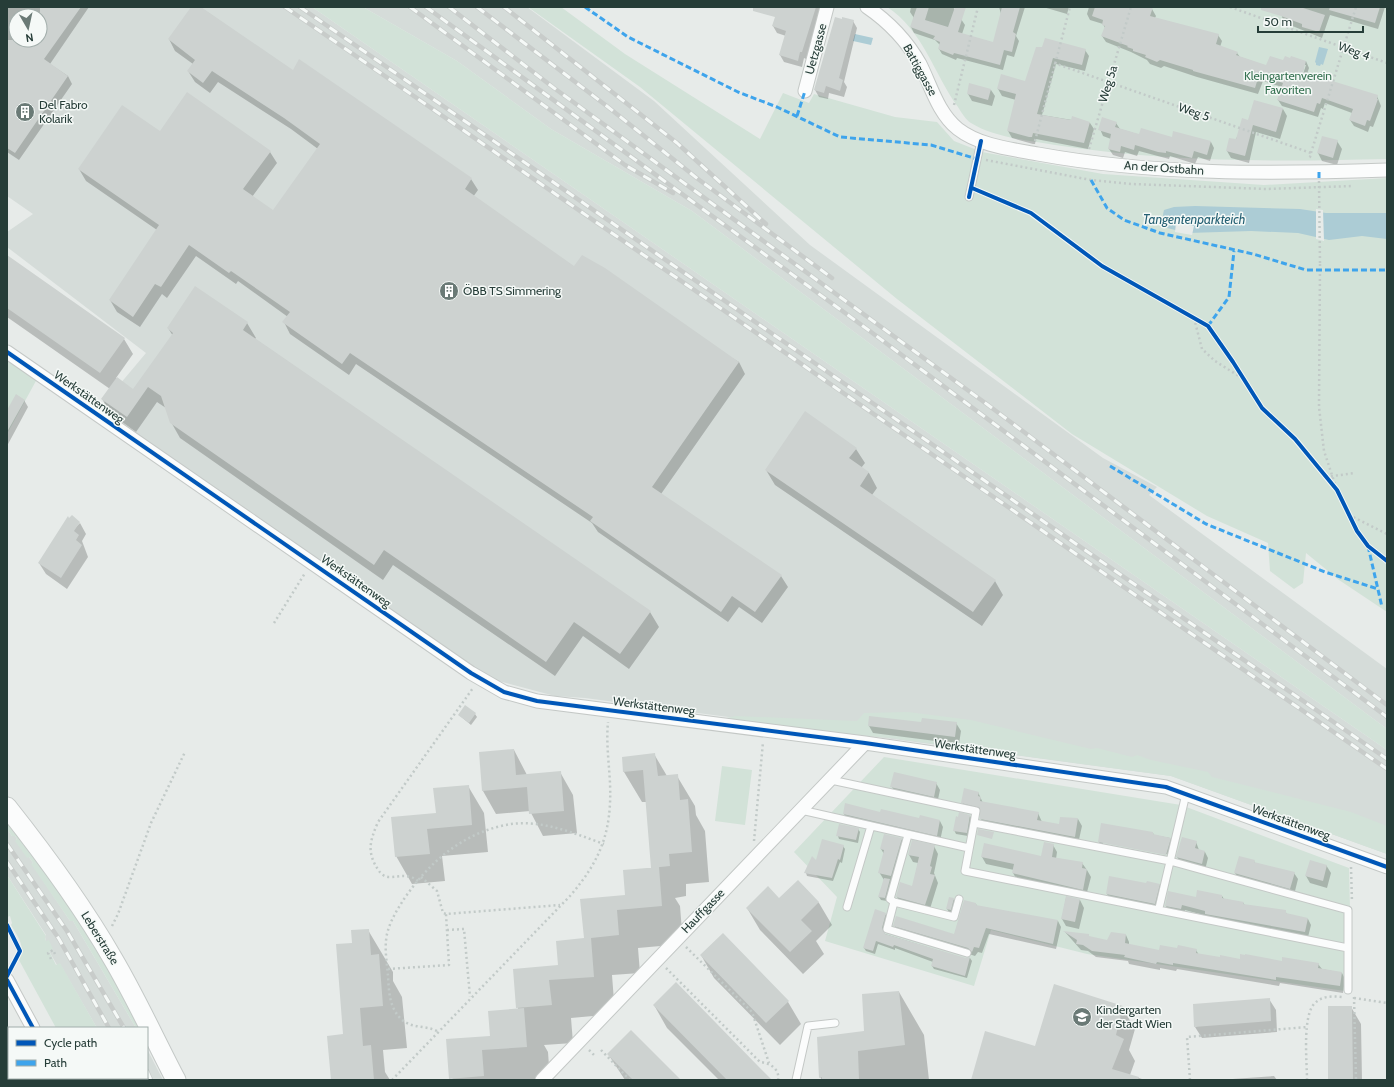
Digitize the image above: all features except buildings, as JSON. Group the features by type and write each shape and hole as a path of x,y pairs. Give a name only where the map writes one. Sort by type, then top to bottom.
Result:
{"main road":[{"name":"Leberstraße","path":"7,806 48,859 99,935 124,979 176,1080"}],"street":[{"name":"Uetzgasse","path":"805,91 827,7"},
{"name":"Battiggasse","path":"867,7 896,31 908,45 922,69 943,112 950,121"},
{"name":"An der Ostbahn","path":"950,121 965,134 1000,147 1086,161 1163,169 1306,173 1387,170"},
{"name":"Werkstättenweg","path":"7,352 480,678 514,696 564,705 865,743 1166,787 1387,867"},
{"name":"Hauffgasse","path":"542,1080 865,743"},
{"path":"7,980 32,1027"}],"lane":[{"path":"969,198 981,141"},
{"path":"830,780 976,811 965,871 1159,908 1348,948"},
{"path":"1159,908 1186,794"},
{"path":"801,810 970,848"},
{"path":"974,823 1170,861 1348,910 1348,994"},
{"path":"847,908 870,826"},
{"path":"908,835 890,900 954,918 959,899"},
{"path":"894,902 887,929 967,953"},
{"path":"796,1080 808,1026 835,1023"}],"path":[{"path":"950,121 978,7"},
{"path":"1033,153 1054,63 1070,7"},
{"path":"1306,173 1306,158 1310,157 1356,7"},
{"path":"1319,181 1320,407 1324,451 1337,490"},
{"path":"1194,318 1202,349 1215,361 1245,380"},
{"path":"1326,477 1355,473"},
{"path":"1349,515 1387,534"},
{"path":"274,623 311,562"},
{"path":"418,881 414,878 402,875 387,877 381,874 372,861 370,848 373,833 378,822 480,678"},
{"path":"392,1080 437,1031 560,905 589,871 604,844 610,811 610,783 607,747 609,710"},
{"path":"752,861 764,730"},
{"path":"99,935 112,926 116,920 151,823 185,752"},
{"path":"437,1031 411,1025 396,1013 390,1000 386,944 388,929 399,906 421,877 439,858 458,844 481,832 502,825 520,822 545,824 604,844"},
{"path":"388,969 448,965 446,914 443,913 437,891 421,877"},
{"path":"446,914 560,905"},
{"path":"447,930 464,929 470,998"},
{"path":"677,939 752,1012 769,1063 776,1069 778,1080"},
{"path":"51,958 48,953 53,950 55,954"},
{"path":"657,960 760,1062 769,1063"},
{"path":"1307,1080 1307,1028 1310,1010 1315,1002 1327,996 1348,994 1387,1003"},
{"path":"1190,1080 1187,1037 1307,1028"},
{"path":"601,1050 630,1080"}],"shaded area":[{"path":"7,7 312,7 1387,750 1387,854 1171,776 585,698 555,696 491,679 99,409 146,353 7,247 7,232 33,214 7,196"},
{"path":"363,7 527,7 654,101 810,245 1103,458 1157,487 1149,495 1387,669 1387,729 692,211 551,129 457,61"},
{"path":"7,829 12,836 15,836 17,839 16,840 33,863 32,864 70,921 73,921 135,1027 96,1027 60,964 57,965 49,951 45,937 46,935 7,875"},
{"path":"148,1051 163,1080 124,1080 148,1079"}],"green space":[{"path":"312,7 363,7 457,61 551,129 692,211 1387,729 1387,750"},
{"path":"528,7 561,7 625,54 760,139 783,93 809,103 814,94 895,117 937,122 954,141 982,152 1103,174 1264,185 1387,178 1387,612 1339,580 1306,553 1303,583 1294,589 1270,571 1268,543 1207,516 1072,434 897,299 640,87"},
{"name":"Kleingartenverein Favoriten","path":"887,7 1387,7 1387,159 1221,160 1179,158 1096,151 1034,142 990,132 971,123 965,118 919,40 910,28"},
{"path":"7,359 37,379 7,434"},
{"path":"908,712 971,720 1091,749 1097,748 1132,757 1137,755 1151,760 1208,772 1212,777 1351,812 1387,826 1387,854 1171,776 890,738 836,733 726,718 736,716 857,721 864,713"},
{"path":"884,757 1181,805 1349,868 1352,992 1087,954 991,930 974,986 825,941 837,897 794,852"},
{"path":"722,766 752,770 745,825 715,821"},
{"path":"7,817 54,882 113,973 138,1027 135,1027 73,921 70,921 31,864 33,863 29,857 27,858 15,841 17,839 15,836 12,836 7,829"},
{"path":"7,875 46,936 46,941 49,940 53,949 49,951 56,965 60,963 96,1027 55,1027 19,960 22,950 20,942 11,925 12,923 10,916 7,917"}],"water":[{"path":"855,34 873,38 871,45 853,41"},
{"path":"1319,47 1328,49 1323,65 1321,64 1320,66 1316,65 1315,62"},
{"name":"Tangentenparkteich","path":"1195,206 1300,209 1326,213 1387,213 1387,239 1362,236 1329,240 1298,233 1251,231 1188,233 1167,228 1163,219 1164,210 1174,207"}],"pier":[{"path":"1316,209 1323,210 1324,241 1316,239"},
{"path":"1176,223 1194,226 1192,235 1175,232"}],"railway":[{"path":"285,7 1387,769"},
{"path":"300,7 1387,759"},
{"path":"410,7 625,165 673,193"},
{"path":"426,7 867,329 1387,717"},
{"path":"449,7 554,88 988,405 1387,705"},
{"path":"477,7 608,107 698,179 832,278"},
{"path":"504,7 677,143 766,224"},
{"path":"7,844 67,931 123,1027"},
{"path":"7,862 59,939 108,1027"},
{"path":"148,1073 151,1080"}],"marked path":[{"path":"585,7 628,37 738,92 777,107 840,137 931,145 977,159"},
{"path":"797,116 805,91"},
{"path":"1319,172 1319,181"},
{"path":"1091,180 1107,208 1124,220 1160,233 1253,254 1306,270 1387,270"},
{"path":"1208,326 1229,297 1234,251"},
{"path":"1110,466 1206,524 1325,572 1378,589"},
{"path":"1368,546 1382,607"}],"cycle path":[{"path":"969,197 981,141"},
{"path":"972,188 1031,213 1102,266 1208,326 1262,408 1295,439 1337,490 1357,531 1368,546 1387,561"},
{"path":"7,352 471,673 504,692 537,701 865,743 1166,787 1387,867"},
{"path":"7,925 20,951 7,976"},
{"path":"7,980 32,1027"}],"place":[{"name":"Del Fabro Kolarik","path":"25,112"},
{"name":"ÖBB TS Simmering","path":"449,291"},
{"name":"Kindergarten der Stadt Wien","path":"1082,1017"}]}
